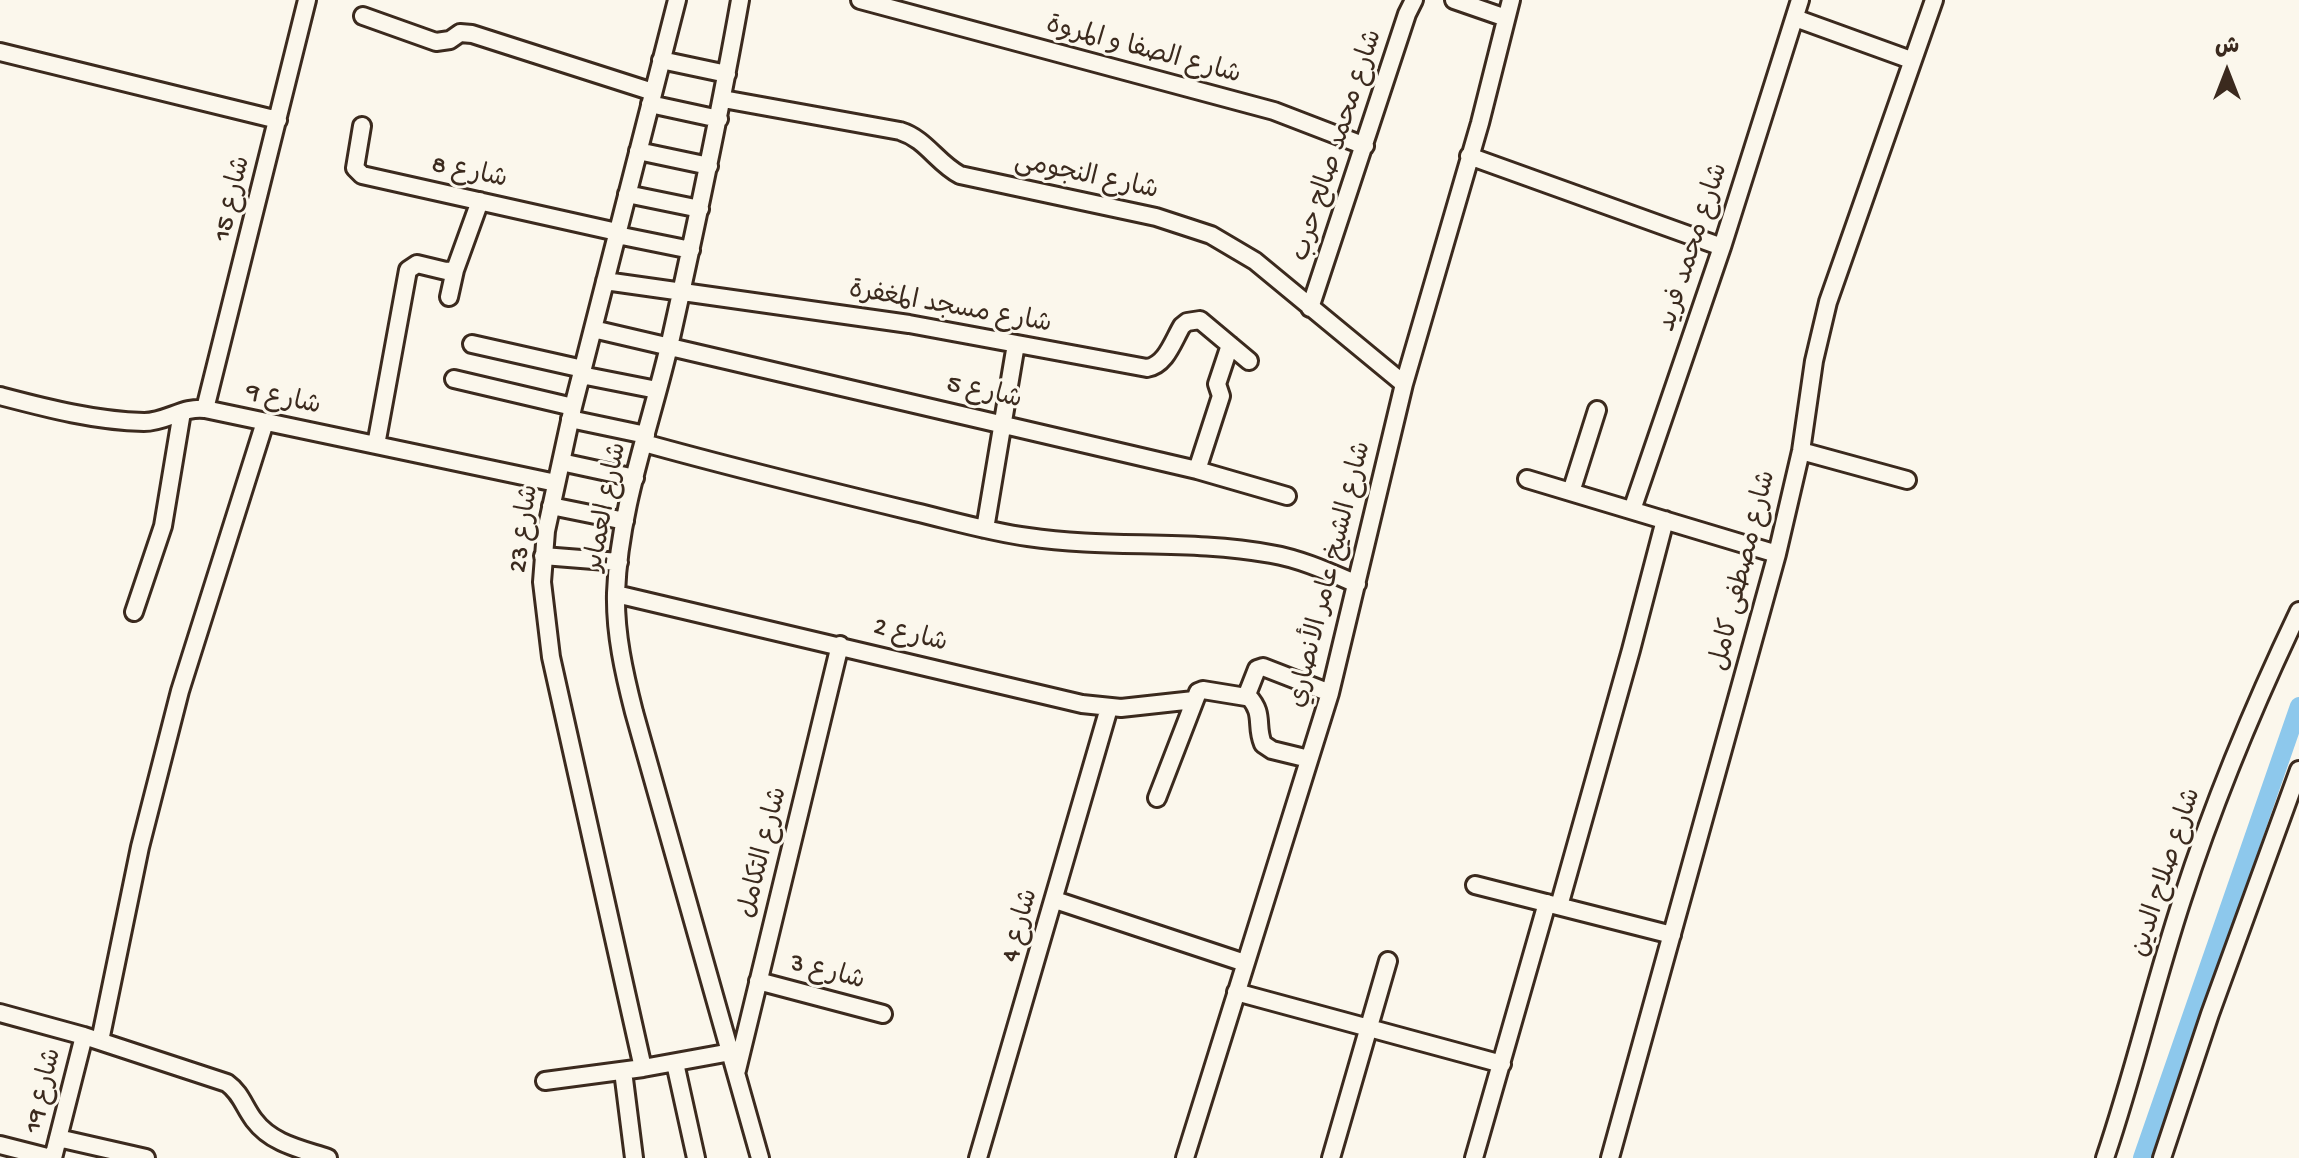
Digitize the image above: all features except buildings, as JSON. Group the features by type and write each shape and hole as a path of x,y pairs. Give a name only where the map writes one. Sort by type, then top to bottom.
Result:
{"street":[{"name":"شارع 15","path":"205,409 307,0"},
{"name":"شارع 23","path":"643,1068 551,657 543,608 543,556 572,413 677,0"},
{"name":"شارع العماير","path":"740,0 691,250 625,521 616,594 618,634 627,686 760,1158"},
{"name":"شارع الصفا و المروة","path":"860,0 1274,111 1365,146"},
{"name":"شارع محمد صالح حرب","path":"1310,308 1414,0"},
{"path":"1454,0 1506,18"},
{"name":"شارع الشيخ عامر الأنصاري","path":"1185,1158 1330,693 1404,384 1480,123 1511,0"},
{"name":"شارع محمد فريد","path":"1632,510 1722,247 1800,0"},
{"name":"شارع مصطفى كامل","path":"1610,1158 1777,554 1801,451 1814,361 1828,302 1934,0"},
{"path":"363,16 436,42 450,40 460,33 472,34 719,119"},
{"path":"1795,18 1911,60"},
{"path":"0,52 278,120"},
{"path":"661,60 727,74"},
{"name":"شارع النجومى","path":"723,99 900,131 919,139 941,163 960,175 1187,226 1211,235 1244,254 1404,384"},
{"name":"شارع 8","path":"362,126 355,163 358,173 691,250"},
{"path":"638,151 709,166"},
{"path":"1469,156 1722,247"},
{"path":"627,194 700,209"},
{"path":"449,297 455,270 480,201"},
{"path":"376,445 408,270 417,264 455,270"},
{"name":"شارع مسجد المغفرة","path":"605,281 681,294 857,316 1153,367 1163,360 1182,326 1193,320 1206,323 1249,361"},
{"name":"شارع 5","path":"593,329 1002,423 1197,470 1287,496"},
{"path":"472,344 657,390"},
{"path":"985,529 1016,344"},
{"path":"1197,470 1221,396 1217,384 1230,345"},
{"path":"454,379 572,413 645,439 854,499 985,529 1030,538 1229,548 1273,554 1357,584"},
{"name":"شارع 9","path":"0,396 69,413 126,421 154,421 197,408 205,409 556,483"},
{"path":"1571,492 1597,410"},
{"path":"134,612 163,526 182,412"},
{"name":"شارع 19","path":"52,1158 92,1038 180,691 265,422"},
{"path":"1801,451 1907,480"},
{"path":"561,462 635,478"},
{"path":"1527,479 1777,554"},
{"path":"551,506 625,521"},
{"path":"1474,1158 1631,650 1665,520"},
{"path":"543,556 619,562"},
{"name":"شارع 2","path":"616,594 1109,708 1146,707 1194,700 1203,690 1243,698 1248,696"},
{"name":"شارع صلاح الدين","path":"2105,1158 2201,842 2234,755 2299,611"},
{"name":"شارع التكامل","path":"736,1072 840,645"},
{"path":"1309,759 1272,750 1263,744 1258,709 1248,696 1257,669 1263,667 1330,693"},
{"path":"1157,798 1194,700"},
{"name":"شارع 4","path":"978,1158 1109,708"},
{"path":"2162,1158 2210,1014 2299,770"},
{"path":"1475,885 1672,935"},
{"path":"1055,900 1245,963"},
{"path":"1331,1158 1388,961"},
{"name":"شارع 3","path":"758,981 883,1014"},
{"path":"1236,992 1502,1064"},
{"path":"0,1013 92,1038 227,1083 236,1089 253,1119 267,1134 285,1145 328,1158"},
{"path":"545,1081 731,1052"},
{"path":"675,1063 696,1158"},
{"path":"623,1071 634,1158"},
{"path":"58,1138 146,1158"},
{"path":"0,1145 52,1158"}],"waterway":[{"path":"2142,1158 2299,706"}]}
